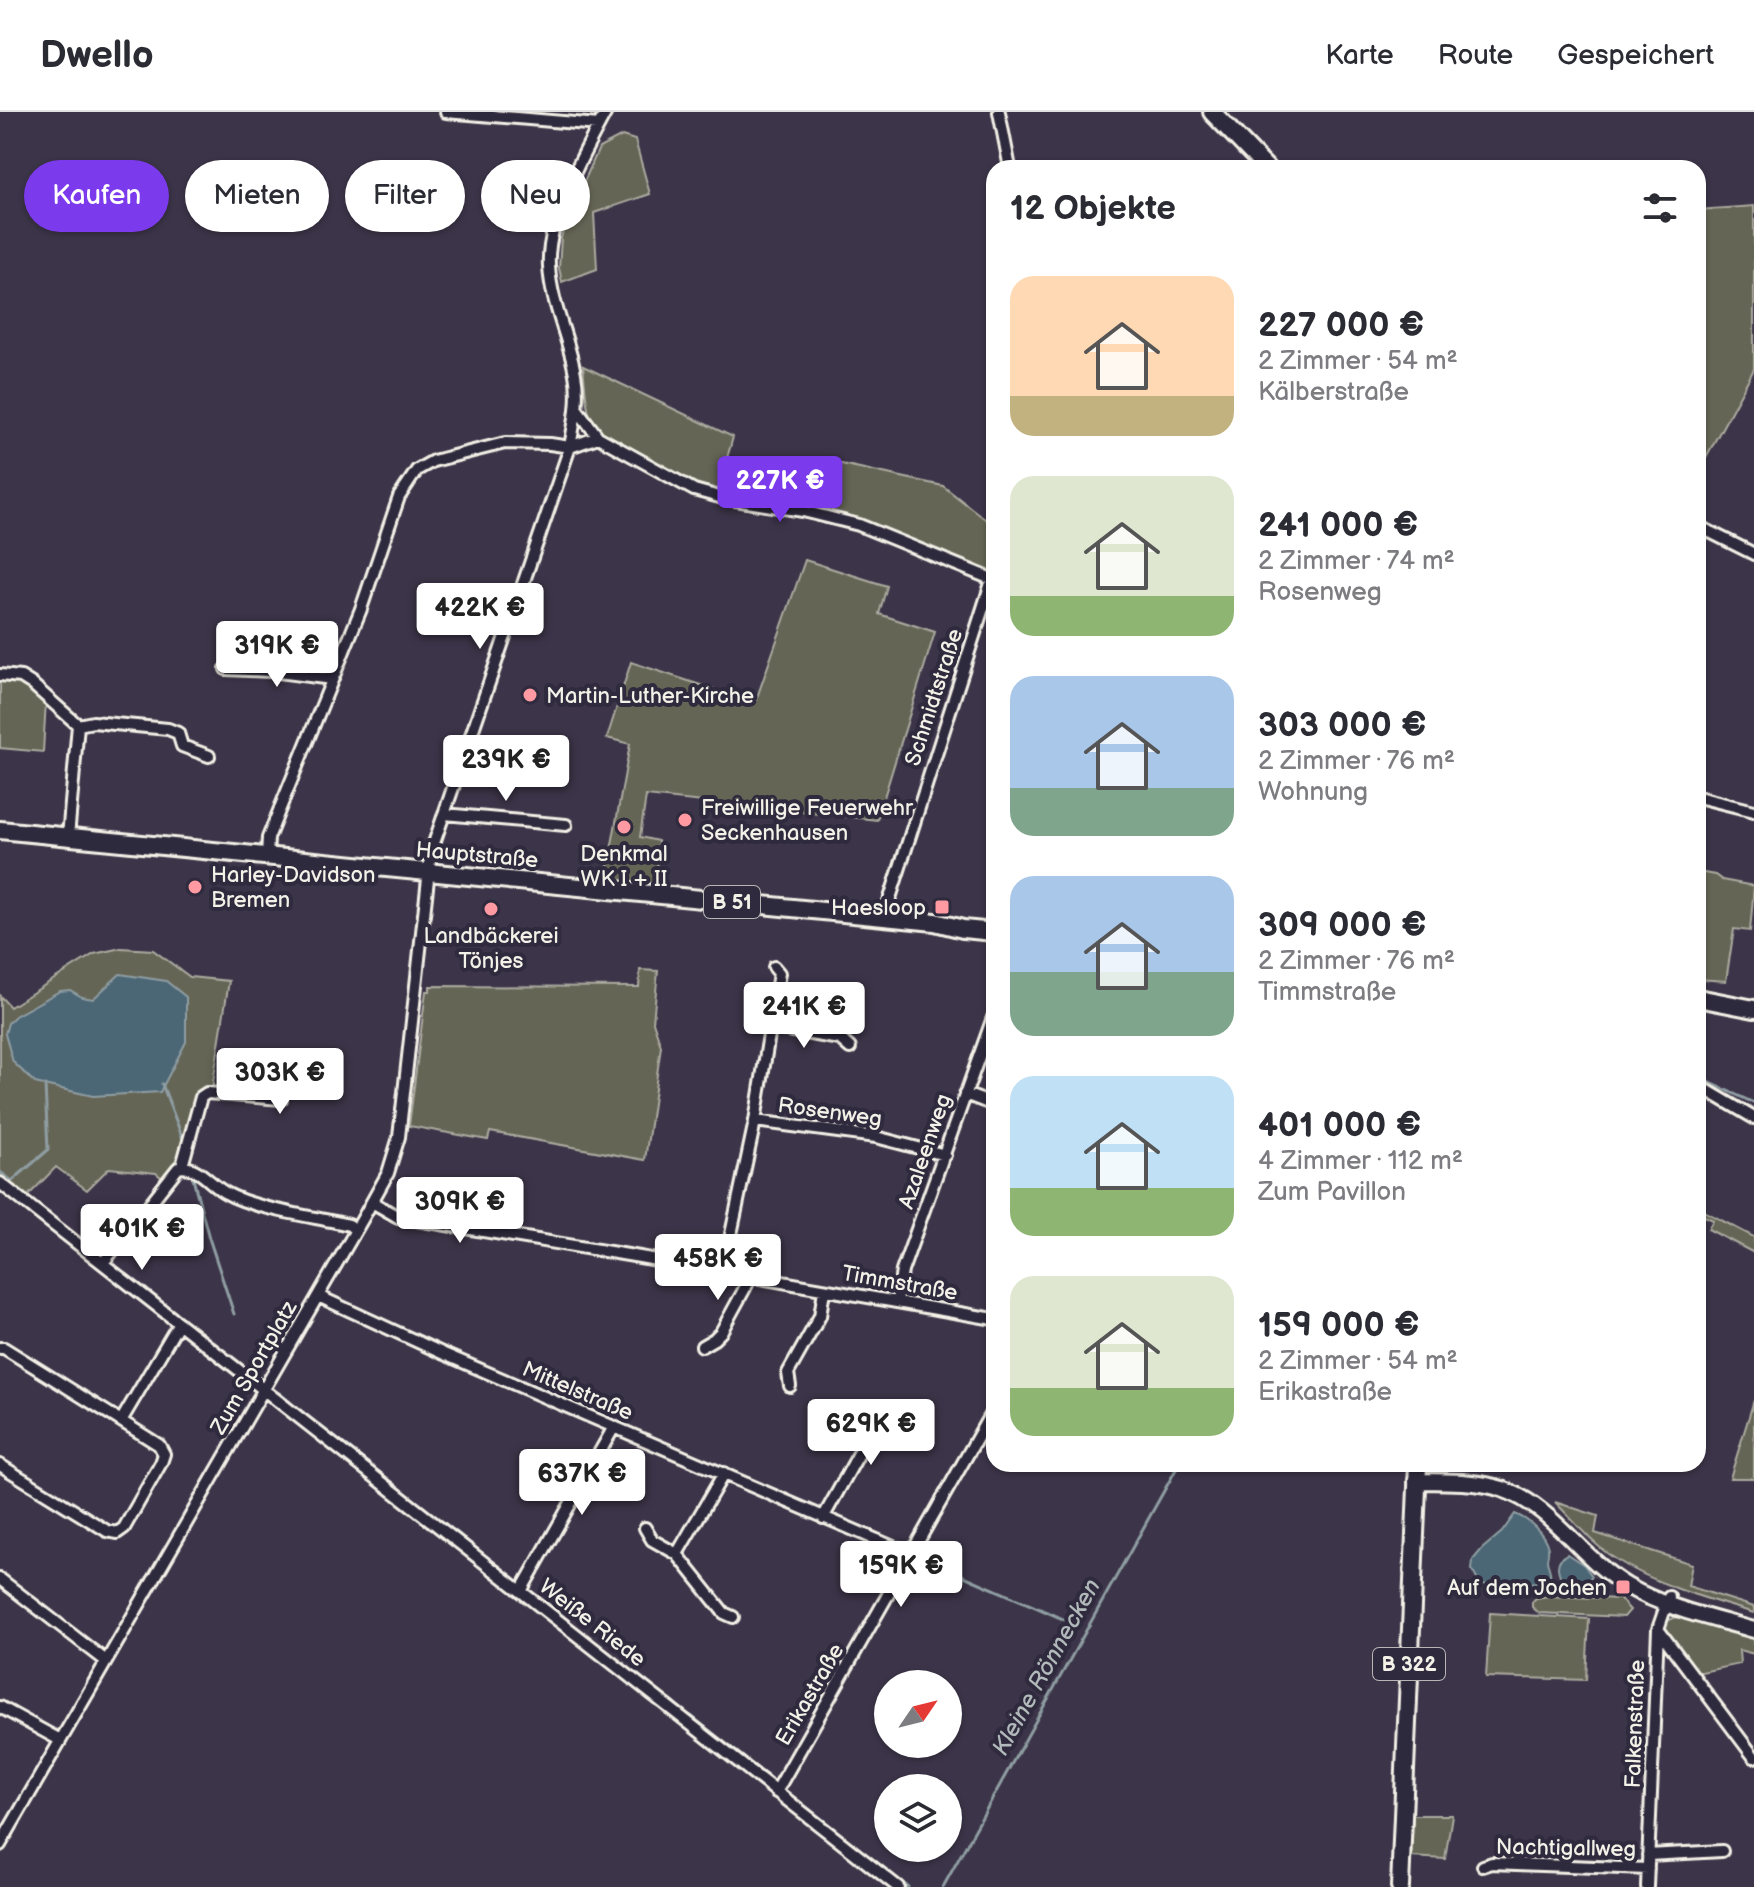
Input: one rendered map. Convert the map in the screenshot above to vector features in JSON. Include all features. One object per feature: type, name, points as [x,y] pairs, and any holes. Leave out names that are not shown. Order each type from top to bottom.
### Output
[{"type":"main road","points":[[1212,112],[1258,160]]},
{"type":"main road","name":"Hauptstraße","points":[[0,830],[884,917],[986,931]]},
{"type":"main road","name":"Hauptstraße","points":[[949,924],[964,921],[986,923]]},
{"type":"main road","points":[[1706,1000],[1754,1009]]},
{"type":"main road","name":"B 322","points":[[1400,1887],[1417,1472]]},
{"type":"street","points":[[446,112],[599,125]]},
{"type":"street","name":"Zum Sportplatz","points":[[0,1845],[388,1173],[399,1137],[431,852],[570,447],[577,409],[576,377],[551,289],[548,263],[551,233],[606,112]]},
{"type":"street","points":[[999,112],[1008,160]]},
{"type":"street","points":[[577,409],[598,437],[694,490],[859,525],[986,577]]},
{"type":"street","points":[[267,856],[268,838],[361,609],[399,497],[417,470],[433,461],[505,443],[570,447],[598,437]]},
{"type":"street","points":[[1706,530],[1754,554]]},
{"type":"street","name":"Schmidtstraße","points":[[884,917],[986,602]]},
{"type":"street","points":[[226,669],[332,679]]},
{"type":"street","points":[[0,675],[21,677],[40,689],[78,725]]},
{"type":"street","points":[[78,725],[93,722],[168,729],[178,733],[182,746],[209,756]]},
{"type":"street","points":[[68,837],[78,725]]},
{"type":"street","points":[[1706,799],[1754,811]]},
{"type":"street","points":[[444,814],[566,825]]},
{"type":"street","name":"Rosenweg","points":[[723,1272],[755,1121],[779,973],[774,967]]},
{"type":"street","points":[[769,1027],[840,1039],[850,1048]]},
{"type":"street","name":"Azaleenweg","points":[[897,1302],[902,1271],[986,1037]]},
{"type":"street","points":[[1706,1090],[1754,1118]]},
{"type":"street","points":[[103,1263],[182,1166],[201,1097],[207,1093],[259,1097]]},
{"type":"street","points":[[965,1094],[986,1102]]},
{"type":"street","name":"Rosenweg","points":[[755,1121],[876,1137],[945,1155]]},
{"type":"street","points":[[182,1166],[191,1168],[226,1193],[246,1201],[349,1225],[356,1230]]},
{"type":"street","name":"Weiße Riede","points":[[0,1183],[898,1887]]},
{"type":"street","name":"Timmstraße","points":[[372,1202],[398,1217],[986,1318]]},
{"type":"street","points":[[702,1346],[721,1332],[751,1277]]},
{"type":"street","points":[[790,1386],[788,1373],[820,1316],[824,1290]]},
{"type":"street","name":"Mittelstraße","points":[[318,1296],[444,1354],[912,1555]]},
{"type":"street","points":[[121,1421],[179,1323]]},
{"type":"street","points":[[0,1348],[159,1445],[164,1454],[124,1528],[117,1533],[107,1531],[0,1465]]},
{"type":"street","points":[[823,1518],[877,1421],[876,1407]]},
{"type":"street","name":"Erikastraße","points":[[776,1792],[986,1422]]},
{"type":"street","points":[[521,1591],[614,1427]]},
{"type":"street","points":[[1417,1472],[1443,1482],[1489,1486],[1529,1502],[1614,1578],[1754,1630]]},
{"type":"street","points":[[1417,1472],[1513,1485],[1545,1505],[1612,1568],[1633,1581],[1668,1600],[1754,1622]]},
{"type":"street","points":[[677,1554],[724,1473]]},
{"type":"street","points":[[1415,1506],[1443,1482]]},
{"type":"street","points":[[645,1528],[652,1540],[677,1554],[724,1613],[733,1617]]},
{"type":"street","points":[[0,1579],[106,1661]]},
{"type":"street","name":"Falkenstraße","points":[[1647,1887],[1658,1629],[1668,1600]]},
{"type":"street","points":[[1658,1629],[1754,1757]]},
{"type":"street","points":[[0,1707],[60,1740]]},
{"type":"street","points":[[1648,1855],[1722,1851]]},
{"type":"street","name":"Nachtigallweg","points":[[1483,1866],[1492,1863],[1648,1869]]},
{"type":"green space","points":[[622,136],[635,140],[650,194],[594,213],[597,269],[562,282],[559,268],[563,232],[590,232],[590,168],[599,148]]},
{"type":"green space","points":[[1754,206],[1754,369],[1706,457],[1706,209]]},
{"type":"green space","points":[[583,366],[733,437],[717,493],[647,461],[597,427],[588,410]]},
{"type":"green space","points":[[832,462],[943,486],[986,520],[986,573],[890,531],[823,510]]},
{"type":"green space","points":[[805,560],[887,586],[879,614],[935,632],[877,820],[646,796],[640,837],[658,841],[657,884],[606,878],[630,744],[607,738],[631,662],[755,703]]},
{"type":"green space","points":[[0,679],[22,680],[46,700],[43,752],[0,748]]},
{"type":"green space","points":[[1706,873],[1754,886],[1750,931],[1734,929],[1726,981],[1706,980]]},
{"type":"green space","points":[[121,948],[153,950],[190,977],[229,981],[212,1089],[201,1089],[182,1154],[162,1178],[156,1173],[109,1168],[87,1190],[56,1167],[27,1197],[0,1176],[0,996],[10,1007],[94,954]]},
{"type":"green space","points":[[640,970],[658,971],[653,1022],[661,1046],[645,1160],[490,1132],[488,1140],[409,1126],[426,991],[430,991],[430,986],[639,987]]},
{"type":"green space","points":[[1706,1212],[1754,1237],[1754,1253],[1708,1229],[1713,1220],[1706,1217]]},
{"type":"green space","points":[[1754,1400],[1754,1478],[1730,1478]]},
{"type":"green space","points":[[1555,1502],[1598,1516],[1595,1533],[1692,1564],[1688,1586],[1754,1607],[1754,1613],[1682,1590],[1630,1568],[1598,1546]]},
{"type":"green space","points":[[1536,1598],[1620,1599],[1630,1610],[1624,1617],[1539,1613],[1532,1607]]},
{"type":"green space","points":[[1490,1613],[1589,1619],[1586,1680],[1486,1677]]},
{"type":"green space","points":[[1678,1616],[1754,1633],[1754,1654],[1739,1650],[1740,1664],[1697,1673],[1665,1630],[1663,1623]]},
{"type":"green space","points":[[1413,1815],[1452,1815],[1445,1859],[1411,1857]]},
{"type":"water","points":[[120,974],[166,981],[186,997],[186,1042],[160,1092],[93,1096],[35,1083],[13,1062],[5,1034],[8,1023],[15,1016],[60,991],[70,990],[93,999]]},
{"type":"water","points":[[1515,1514],[1535,1527],[1546,1542],[1549,1581],[1490,1587],[1478,1581],[1472,1570],[1473,1560],[1502,1532]]},
{"type":"water","points":[[1567,1554],[1584,1565],[1592,1576],[1579,1584],[1564,1584],[1558,1564]]},
{"type":"waterway","name":"Kleine Rönnecken","points":[[1706,1081],[1754,1103]]},
{"type":"waterway","name":"Kleine Rönnecken","points":[[162,1084],[183,1139]]},
{"type":"waterway","name":"Kleine Rönnecken","points":[[0,1172],[12,1181],[48,1150],[45,1085]]},
{"type":"waterway","name":"Kleine Rönnecken","points":[[192,1175],[234,1314]]},
{"type":"waterway","name":"Kleine Rönnecken","points":[[279,1393],[290,1402]]},
{"type":"waterway","name":"Kleine Rönnecken","points":[[300,1410],[444,1523]]},
{"type":"waterway","name":"Kleine Rönnecken","points":[[943,1887],[1175,1472]]},
{"type":"waterway","points":[[456,1532],[477,1549]]},
{"type":"waterway","points":[[918,1556],[1079,1626]]},
{"type":"waterway","points":[[499,1566],[518,1581]]},
{"type":"waterway","name":"Kleine Rönnecken","points":[[529,1590],[660,1693]]},
{"type":"waterway","name":"Kleine Rönnecken","points":[[670,1700],[685,1712]]},
{"type":"waterway","name":"Kleine Rönnecken","points":[[691,1716],[776,1783]]},
{"type":"waterway","name":"Kleine Rönnecken","points":[[786,1791],[908,1887]]},
{"type":"place","name":"Martin-Luther-Kirche","points":[[530,695]]},
{"type":"place","name":"Freiwillige Feuerwehr Seckenhausen","points":[[685,820]]},
{"type":"place","name":"Denkmal WK I + II","points":[[624,827]]},
{"type":"place","name":"Harley-Davidson Bremen","points":[[195,887]]},
{"type":"place","name":"Haesloop","points":[[942,907]]},
{"type":"place","name":"Landbäckerei Tönjes","points":[[491,909]]},
{"type":"place","name":"Auf dem Jochen","points":[[1623,1587]]}]
